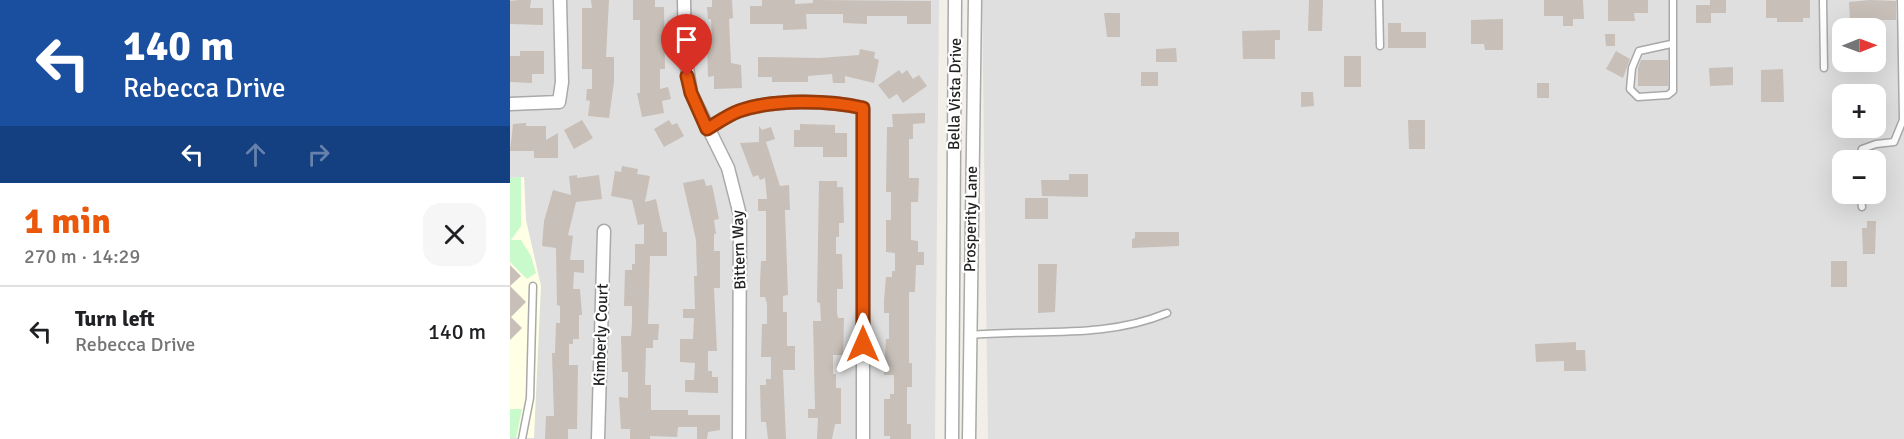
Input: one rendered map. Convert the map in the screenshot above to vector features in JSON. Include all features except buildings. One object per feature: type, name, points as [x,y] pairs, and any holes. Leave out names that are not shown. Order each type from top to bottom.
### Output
[{"type":"street","points":[[510,104],[559,102],[562,82],[560,0]]},
{"type":"street","name":"Bittern Way","points":[[684,0],[687,76],[691,93],[728,168],[740,215],[739,439]]},
{"type":"street","name":"Bella Vista Drive","points":[[952,439],[955,0]]},
{"type":"street","name":"Prosperity Lane","points":[[969,439],[975,0]]},
{"type":"street","points":[[707,129],[736,112],[769,104],[844,104],[863,108],[863,439]]},
{"type":"street","name":"Kimberly Court","points":[[598,439],[604,231]]},
{"type":"lane","points":[[1379,0],[1380,46]]},
{"type":"lane","points":[[1671,44],[1639,51],[1632,68],[1630,89],[1638,97],[1668,95],[1673,90],[1671,44],[1673,0]]},
{"type":"lane","points":[[1823,0],[1824,68]]},
{"type":"lane","points":[[1862,150],[1876,144],[1894,142],[1903,120],[1901,0]]},
{"type":"lane","points":[[522,439],[530,398],[533,286]]},
{"type":"lane","points":[[969,335],[1104,329],[1152,319],[1167,313]]},
{"type":"shaded area","points":[[510,0],[939,0],[935,439],[510,439]]},
{"type":"shaded area","points":[[982,0],[1904,0],[1904,439],[988,439]]},
{"type":"shaded area","points":[[524,177],[526,220],[541,286],[534,438],[510,438],[510,178]]},
{"type":"green space","points":[[521,177],[521,226],[511,240],[521,240],[531,256],[536,273],[527,279],[510,262],[510,178]]},
{"type":"green space","points":[[510,409],[522,409],[516,438],[510,438]]},
{"type":"route","points":[[687,76],[691,93],[707,129],[736,112],[769,104],[844,104],[863,108],[865,129],[863,344]]}]
